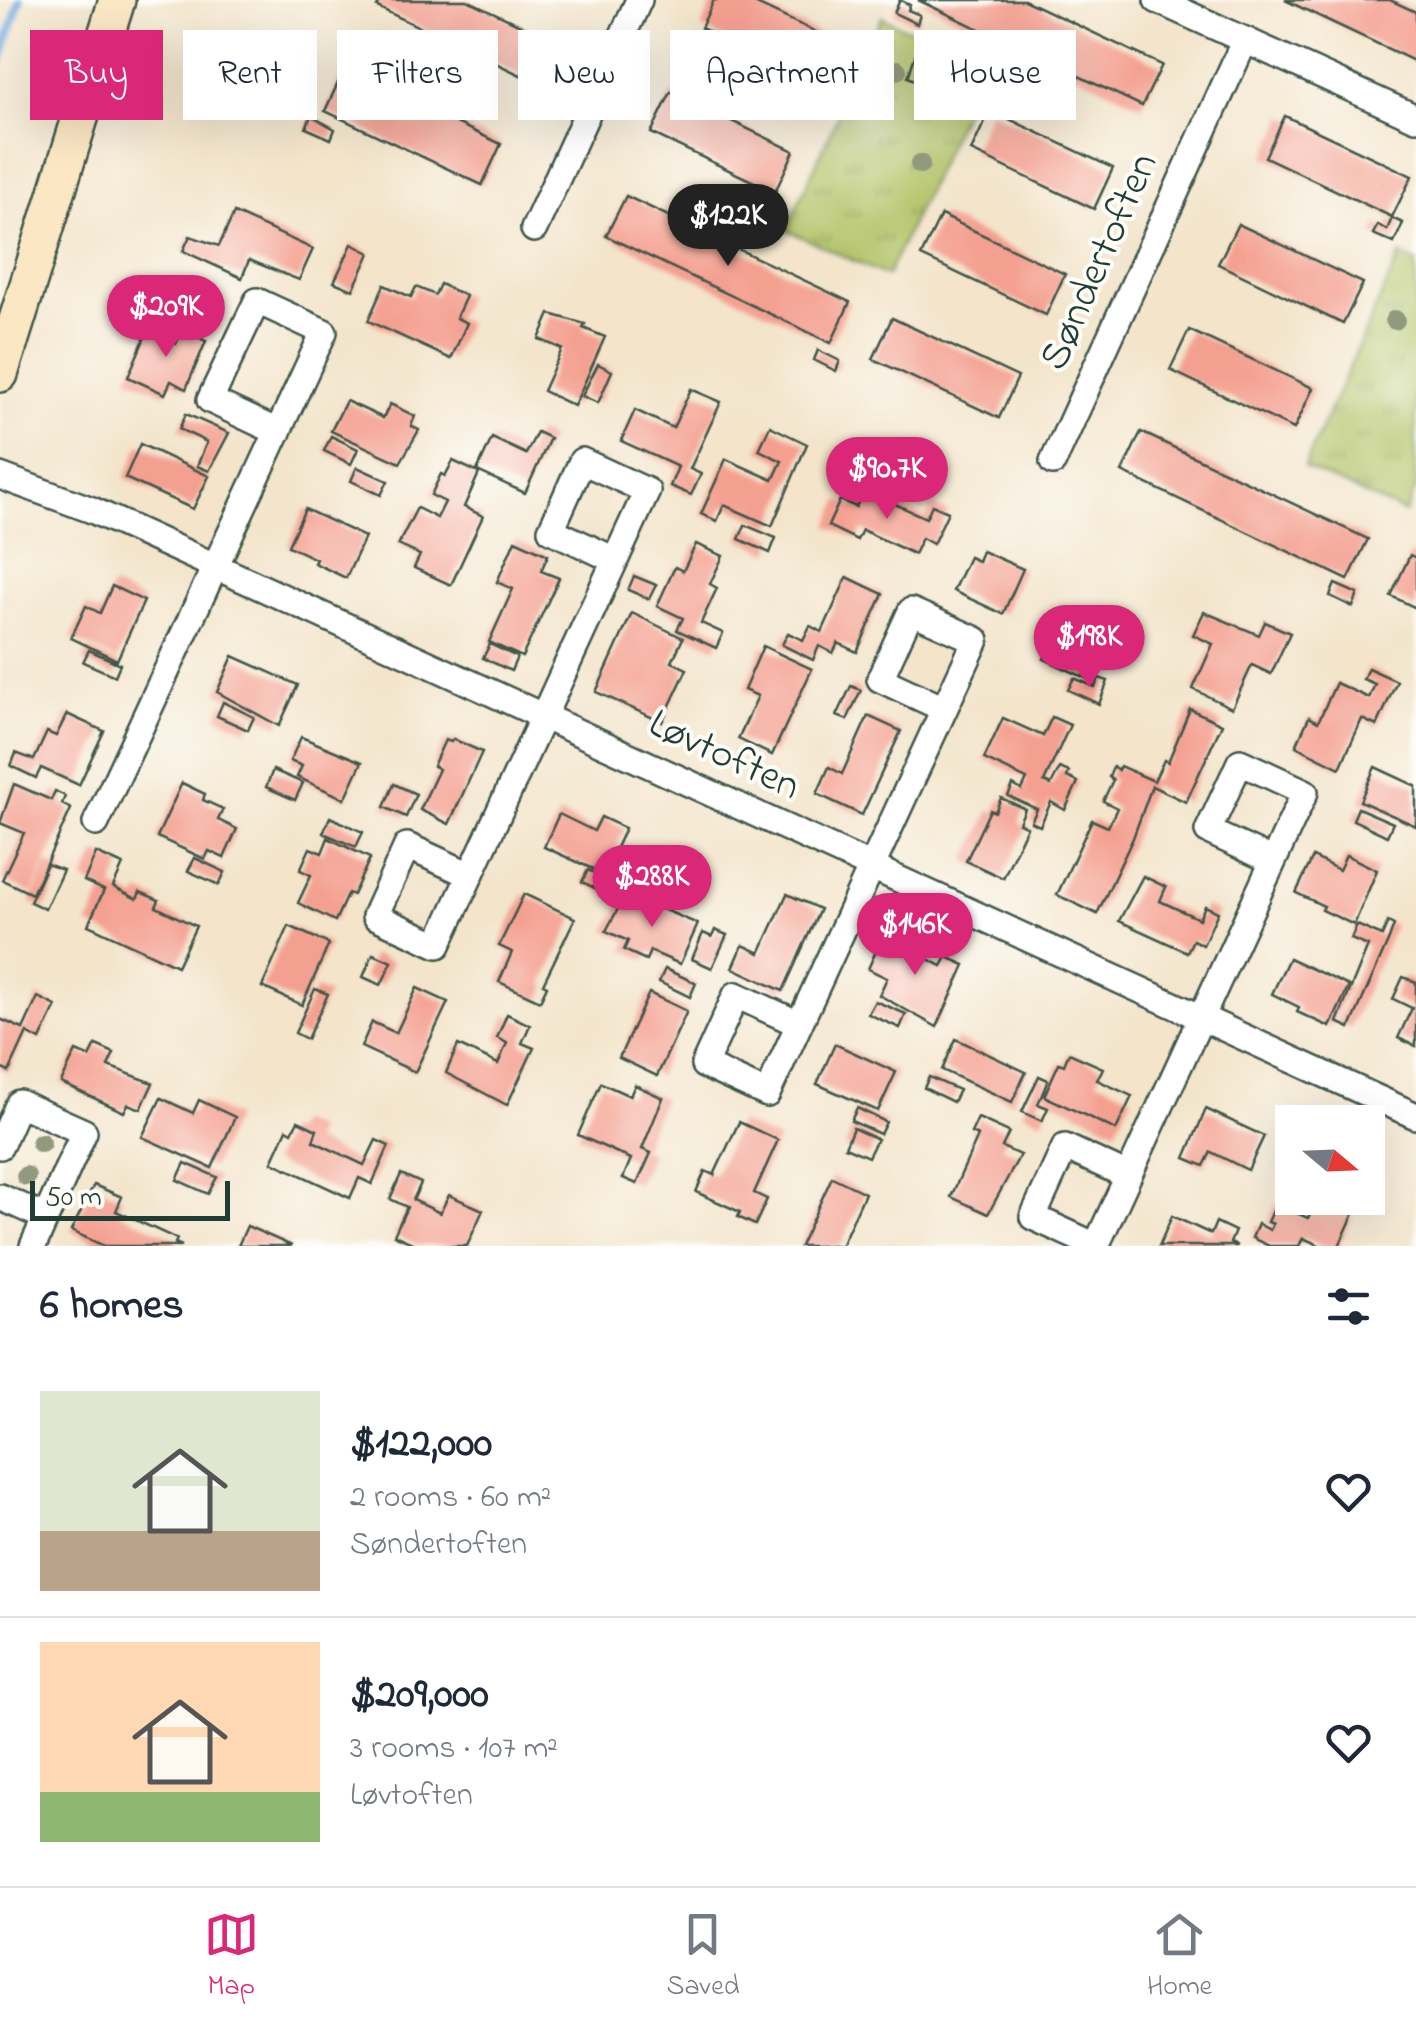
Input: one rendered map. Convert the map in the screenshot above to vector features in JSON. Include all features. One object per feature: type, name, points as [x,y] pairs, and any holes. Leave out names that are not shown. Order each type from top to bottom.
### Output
[{"type":"street","points":[[0,374],[117,0]]},
{"type":"street","points":[[534,229],[639,0]]},
{"type":"street","points":[[1157,0],[1416,118]]},
{"type":"street","name":"Søndertoften","points":[[1052,462],[1245,40]]},
{"type":"street","points":[[96,823],[215,568],[278,432],[324,332],[257,301],[210,400],[278,432]]},
{"type":"street","name":"Løvtoften","points":[[0,476],[92,510],[1416,1116]]},
{"type":"street","points":[[470,875],[615,560]]},
{"type":"street","points":[[799,1024],[944,709]]},
{"type":"street","points":[[1128,1176],[1273,861]]},
{"type":"street","points":[[0,1146],[20,1102],[84,1132],[33,1246]]},
{"type":"street","points":[[0,1197],[45,1218]]},
{"type":"green space","points":[[882,17],[914,32],[914,120],[959,120],[887,276],[786,230],[836,120],[894,120],[894,30],[876,30]]},
{"type":"green space","points":[[1400,255],[1416,263],[1416,489],[1405,513],[1304,467]]},
{"type":"building","points":[[381,0],[467,0],[531,30],[518,30],[518,74],[498,64],[498,30],[426,30],[377,7]]},
{"type":"building","points":[[714,0],[748,0],[812,30],[705,30],[701,28]]},
{"type":"building","points":[[900,0],[910,5],[908,10],[920,15],[917,24],[894,13]]},
{"type":"building","points":[[918,0],[1024,0],[1162,65],[1142,106],[1076,75],[1076,30],[981,30]]},
{"type":"building","points":[[1285,0],[1390,0],[1416,12],[1416,62]]},
{"type":"building","points":[[337,85],[337,117],[325,111]]},
{"type":"building","points":[[670,94],[670,120],[729,120],[794,151],[775,192],[651,133]]},
{"type":"building","points":[[1285,116],[1412,176],[1392,217],[1265,157]]},
{"type":"building","points":[[317,119],[335,129],[331,139],[306,128],[309,120]]},
{"type":"building","points":[[344,120],[450,120],[501,144],[482,185]]},
{"type":"building","points":[[985,120],[1011,120],[1113,168],[1094,209],[971,151]]},
{"type":"building","points":[[626,196],[850,302],[831,343],[606,236]]},
{"type":"building","points":[[234,213],[313,249],[299,280],[249,260],[242,278],[183,251],[190,236],[219,246]]},
{"type":"building","points":[[941,215],[1065,274],[1046,315],[921,256]]},
{"type":"building","points":[[1392,218],[1403,223],[1394,243],[1373,234],[1378,225],[1387,230]]},
{"type":"building","points":[[1238,224],[1363,283],[1343,324],[1218,264]]},
{"type":"building","points":[[352,244],[370,253],[353,290],[334,282]]},
{"type":"building","points":[[440,284],[466,296],[456,318],[467,323],[451,359],[368,321],[384,285],[411,297],[416,287],[435,295]]},
{"type":"building","points":[[550,314],[585,324],[583,328],[605,337],[574,406],[543,391],[562,349],[539,339]]},
{"type":"building","points":[[892,318],[1018,377],[999,418],[873,359]]},
{"type":"building","points":[[150,325],[172,335],[169,341],[176,344],[183,330],[206,341],[186,389],[171,381],[165,394],[128,377]]},
{"type":"building","points":[[1189,330],[1313,388],[1294,429],[1170,370]]},
{"type":"building","points":[[818,350],[840,361],[836,371],[814,360]]},
{"type":"building","points":[[598,364],[612,371],[598,403],[582,396]]},
{"type":"building","points":[[691,389],[721,402],[690,469],[701,474],[691,495],[670,486],[678,467],[621,441],[635,410],[673,428]]},
{"type":"building","points":[[346,401],[383,418],[390,404],[415,416],[411,426],[419,430],[400,463],[331,431]]},
{"type":"building","points":[[186,414],[229,433],[209,471],[197,466],[207,442],[179,429]]},
{"type":"building","points":[[770,426],[807,444],[772,526],[724,505],[717,521],[701,514],[726,459],[773,480],[782,461],[759,450]]},
{"type":"building","points":[[537,432],[550,438],[525,493],[477,471],[492,438],[526,454]]},
{"type":"building","points":[[1141,432],[1368,539],[1348,580],[1122,472]]},
{"type":"building","points":[[331,436],[358,449],[351,464],[324,451]]},
{"type":"building","points":[[140,444],[209,476],[193,509],[125,478]]},
{"type":"building","points":[[453,461],[479,473],[464,507],[483,516],[451,585],[414,568],[420,555],[398,545],[417,508],[437,518],[445,502],[431,495],[441,474],[445,476]]},
{"type":"building","points":[[357,467],[388,481],[381,495],[351,481]]},
{"type":"building","points":[[864,490],[926,518],[932,505],[948,512],[933,544],[922,538],[914,554],[862,530],[857,540],[828,526],[840,500],[856,507]]},
{"type":"building","points":[[305,509],[365,537],[346,578],[288,546]]},
{"type":"building","points":[[745,525],[776,538],[770,553],[739,539]]},
{"type":"building","points":[[515,540],[548,555],[541,571],[559,578],[522,657],[489,642],[513,589],[497,582]]},
{"type":"building","points":[[696,544],[723,556],[710,584],[717,588],[701,623],[723,633],[716,648],[677,630],[683,618],[657,606],[675,567],[683,571]]},
{"type":"building","points":[[982,551],[1023,569],[1003,614],[953,591],[969,557],[978,561]]},
{"type":"building","points":[[1410,555],[1416,558],[1416,608],[1391,596]]},
{"type":"building","points":[[634,576],[656,585],[649,599],[628,590]]},
{"type":"building","points":[[847,577],[883,594],[857,652],[838,643],[833,653],[819,646],[813,660],[782,645],[788,633],[803,640],[810,626],[822,632]]},
{"type":"building","points":[[1335,584],[1358,594],[1353,607],[1330,596]]},
{"type":"building","points":[[112,586],[144,601],[117,660],[71,638],[86,606],[100,613]]},
{"type":"building","points":[[1204,612],[1259,635],[1265,622],[1290,633],[1271,674],[1252,665],[1232,708],[1193,689],[1213,644],[1193,635]]},
{"type":"building","points":[[632,613],[683,638],[672,662],[687,669],[662,722],[596,692]]},
{"type":"building","points":[[1061,621],[1089,633],[1093,624],[1101,628],[1097,637],[1108,642],[1090,680],[1044,659]]},
{"type":"building","points":[[490,644],[517,657],[511,671],[483,658]]},
{"type":"building","points":[[763,646],[812,669],[772,755],[738,739],[758,696],[744,690]]},
{"type":"building","points":[[89,650],[120,664],[115,676],[83,662]]},
{"type":"building","points":[[233,656],[298,685],[279,726],[217,692]]},
{"type":"building","points":[[1368,668],[1397,681],[1377,726],[1362,719],[1340,768],[1296,746],[1309,717],[1318,722],[1336,683],[1369,698],[1375,684],[1363,679]]},
{"type":"building","points":[[1074,678],[1095,687],[1099,678],[1108,681],[1099,704],[1068,690]]},
{"type":"building","points":[[851,686],[861,690],[847,720],[837,716]]},
{"type":"building","points":[[223,702],[254,717],[248,730],[217,716]]},
{"type":"building","points":[[1190,709],[1222,724],[1186,802],[1152,786],[1133,838],[1097,914],[1057,895],[1092,820],[1108,827],[1117,808],[1103,801],[1113,780],[1109,777],[1113,767],[1118,770],[1120,766],[1154,781],[1164,760],[1168,762]]},
{"type":"building","points":[[67,714],[104,731],[79,785],[41,768],[36,778],[11,766],[16,753],[34,760],[47,732],[56,736]]},
{"type":"building","points":[[868,716],[901,731],[862,815],[817,794],[829,767],[842,774]]},
{"type":"building","points":[[1052,717],[1070,725],[1044,782],[1051,785],[1060,768],[1078,782],[1065,810],[1051,802],[1040,826],[1031,822],[1037,809],[1008,796],[1013,785],[1022,790],[1027,779],[984,759],[1003,718],[1043,736]]},
{"type":"building","points":[[301,737],[362,762],[345,799],[297,777],[302,766],[290,761]]},
{"type":"building","points":[[453,739],[482,752],[449,824],[420,810],[439,769],[433,766],[445,740]]},
{"type":"building","points":[[1375,767],[1416,786],[1416,826],[1360,801]]},
{"type":"building","points":[[273,770],[303,783],[295,800],[266,787]]},
{"type":"building","points":[[182,783],[205,794],[203,800],[223,809],[218,820],[237,829],[224,858],[209,851],[205,859],[157,837]]},
{"type":"building","points":[[14,784],[51,800],[55,791],[65,796],[62,804],[71,809],[32,894],[2,880],[24,833],[0,823]]},
{"type":"building","points":[[394,784],[416,794],[406,817],[384,807]]},
{"type":"building","points":[[1001,798],[1025,809],[1019,823],[1027,827],[1003,878],[966,861],[990,810],[995,812]]},
{"type":"building","points":[[1358,808],[1393,823],[1387,836],[1353,820]]},
{"type":"building","points":[[559,814],[594,831],[601,817],[625,828],[604,874],[544,847]]},
{"type":"building","points":[[330,817],[363,832],[356,847],[323,833]]},
{"type":"building","points":[[328,838],[370,858],[353,895],[348,893],[335,921],[298,903],[311,875],[300,870],[310,848],[322,853]]},
{"type":"building","points":[[96,853],[123,865],[113,887],[137,899],[140,892],[159,900],[156,907],[196,926],[177,966],[88,925],[104,890],[84,881]]},
{"type":"building","points":[[1346,855],[1377,870],[1354,925],[1296,893],[1313,857],[1339,870]]},
{"type":"building","points":[[195,858],[225,872],[219,885],[188,871]]},
{"type":"building","points":[[47,864],[63,870],[45,909],[30,902]]},
{"type":"building","points":[[588,870],[619,885],[613,897],[582,882]]},
{"type":"building","points":[[1143,876],[1166,887],[1160,901],[1199,919],[1205,906],[1218,912],[1203,945],[1193,940],[1187,952],[1119,921]]},
{"type":"building","points":[[524,894],[575,918],[543,984],[547,986],[540,1001],[499,982],[512,952],[499,946]]},
{"type":"building","points":[[626,894],[698,924],[680,964],[650,951],[646,960],[624,950],[628,941],[606,931]]},
{"type":"building","points":[[787,894],[820,909],[783,991],[733,968],[743,945],[760,953]]},
{"type":"building","points":[[1388,922],[1394,925],[1389,939],[1350,1028],[1337,1022],[1368,946],[1351,939],[1357,925],[1382,936]]},
{"type":"building","points":[[289,926],[329,944],[302,1005],[262,987]]},
{"type":"building","points":[[715,930],[727,935],[712,968],[692,959],[703,933],[712,937]]},
{"type":"building","points":[[885,931],[921,948],[918,954],[942,966],[947,957],[965,965],[937,1027],[879,995],[887,978],[868,969]]},
{"type":"building","points":[[373,954],[392,962],[381,985],[363,977]]},
{"type":"building","points":[[1289,958],[1349,986],[1330,1027],[1297,1012],[1299,1007],[1272,994]]},
{"type":"building","points":[[665,969],[696,983],[690,997],[659,982]]},
{"type":"building","points":[[1403,977],[1416,982],[1416,1046],[1398,1038],[1412,1008],[1393,999]]},
{"type":"building","points":[[417,988],[448,1002],[415,1072],[361,1047],[372,1022],[396,1033]]},
{"type":"building","points":[[315,989],[328,994],[307,1039],[295,1033]]},
{"type":"building","points":[[649,993],[687,1011],[657,1076],[619,1058]]},
{"type":"building","points":[[38,997],[56,1006],[40,1040],[27,1033],[9,1072],[0,1068],[0,1019],[23,1029]]},
{"type":"building","points":[[875,1001],[906,1014],[900,1028],[868,1014]]},
{"type":"building","points":[[507,1014],[530,1025],[522,1043],[534,1048],[507,1105],[446,1073],[458,1045],[498,1064],[507,1043],[497,1038]]},
{"type":"building","points":[[956,1039],[1026,1072],[1012,1102],[942,1070]]},
{"type":"building","points":[[835,1044],[896,1072],[878,1111],[817,1084]]},
{"type":"building","points":[[96,1045],[114,1053],[108,1066],[153,1083],[141,1109],[128,1104],[124,1112],[61,1083],[76,1051],[90,1057]]},
{"type":"building","points":[[1069,1053],[1103,1068],[1097,1080],[1132,1096],[1116,1130],[1044,1096],[1059,1063],[1064,1065]]},
{"type":"building","points":[[1039,1076],[1048,1080],[1038,1104],[1048,1108],[1042,1121],[1022,1112]]},
{"type":"building","points":[[929,1077],[959,1090],[953,1102],[924,1088]]},
{"type":"building","points":[[601,1083],[630,1096],[635,1085],[663,1098],[642,1149],[651,1153],[637,1184],[623,1178],[631,1159],[578,1135]]},
{"type":"building","points":[[161,1098],[193,1113],[199,1100],[235,1117],[212,1168],[142,1137]]},
{"type":"building","points":[[857,1108],[886,1122],[880,1134],[851,1121]]},
{"type":"building","points":[[1206,1109],[1264,1136],[1248,1170],[1211,1152],[1204,1166],[1185,1158]]},
{"type":"building","points":[[978,1118],[1009,1132],[1002,1147],[1020,1155],[988,1214],[951,1197],[978,1136],[971,1133]]},
{"type":"building","points":[[298,1121],[317,1130],[313,1141],[364,1165],[376,1140],[389,1146],[372,1184],[359,1178],[350,1198],[272,1162],[287,1129],[292,1132]]},
{"type":"building","points":[[739,1122],[778,1140],[754,1193],[767,1199],[755,1225],[738,1217],[740,1212],[696,1192],[705,1171],[714,1175]]},
{"type":"building","points":[[853,1128],[877,1139],[868,1157],[845,1147]]},
{"type":"building","points":[[185,1163],[217,1177],[208,1194],[177,1180]]},
{"type":"building","points":[[401,1174],[421,1183],[413,1200],[440,1213],[449,1195],[483,1210],[467,1246],[419,1246],[394,1235],[407,1207],[390,1199]]},
{"type":"building","points":[[832,1177],[865,1193],[841,1246],[800,1246]]},
{"type":"building","points":[[94,1185],[122,1197],[116,1211],[177,1239],[175,1243],[182,1246],[104,1246],[71,1231]]},
{"type":"building","points":[[1275,1206],[1275,1215],[1308,1218],[1353,1215],[1339,1246],[1321,1246],[1303,1238],[1299,1246],[1269,1246],[1252,1238],[1258,1224],[1270,1230],[1273,1224],[1268,1222]]},
{"type":"building","points":[[1172,1216],[1211,1234],[1216,1222],[1235,1231],[1230,1243],[1237,1246],[1159,1246]]},
{"type":"building","points":[[247,1226],[292,1246],[238,1246]]},
{"type":"waterway","points":[[0,63],[20,0]]}]
